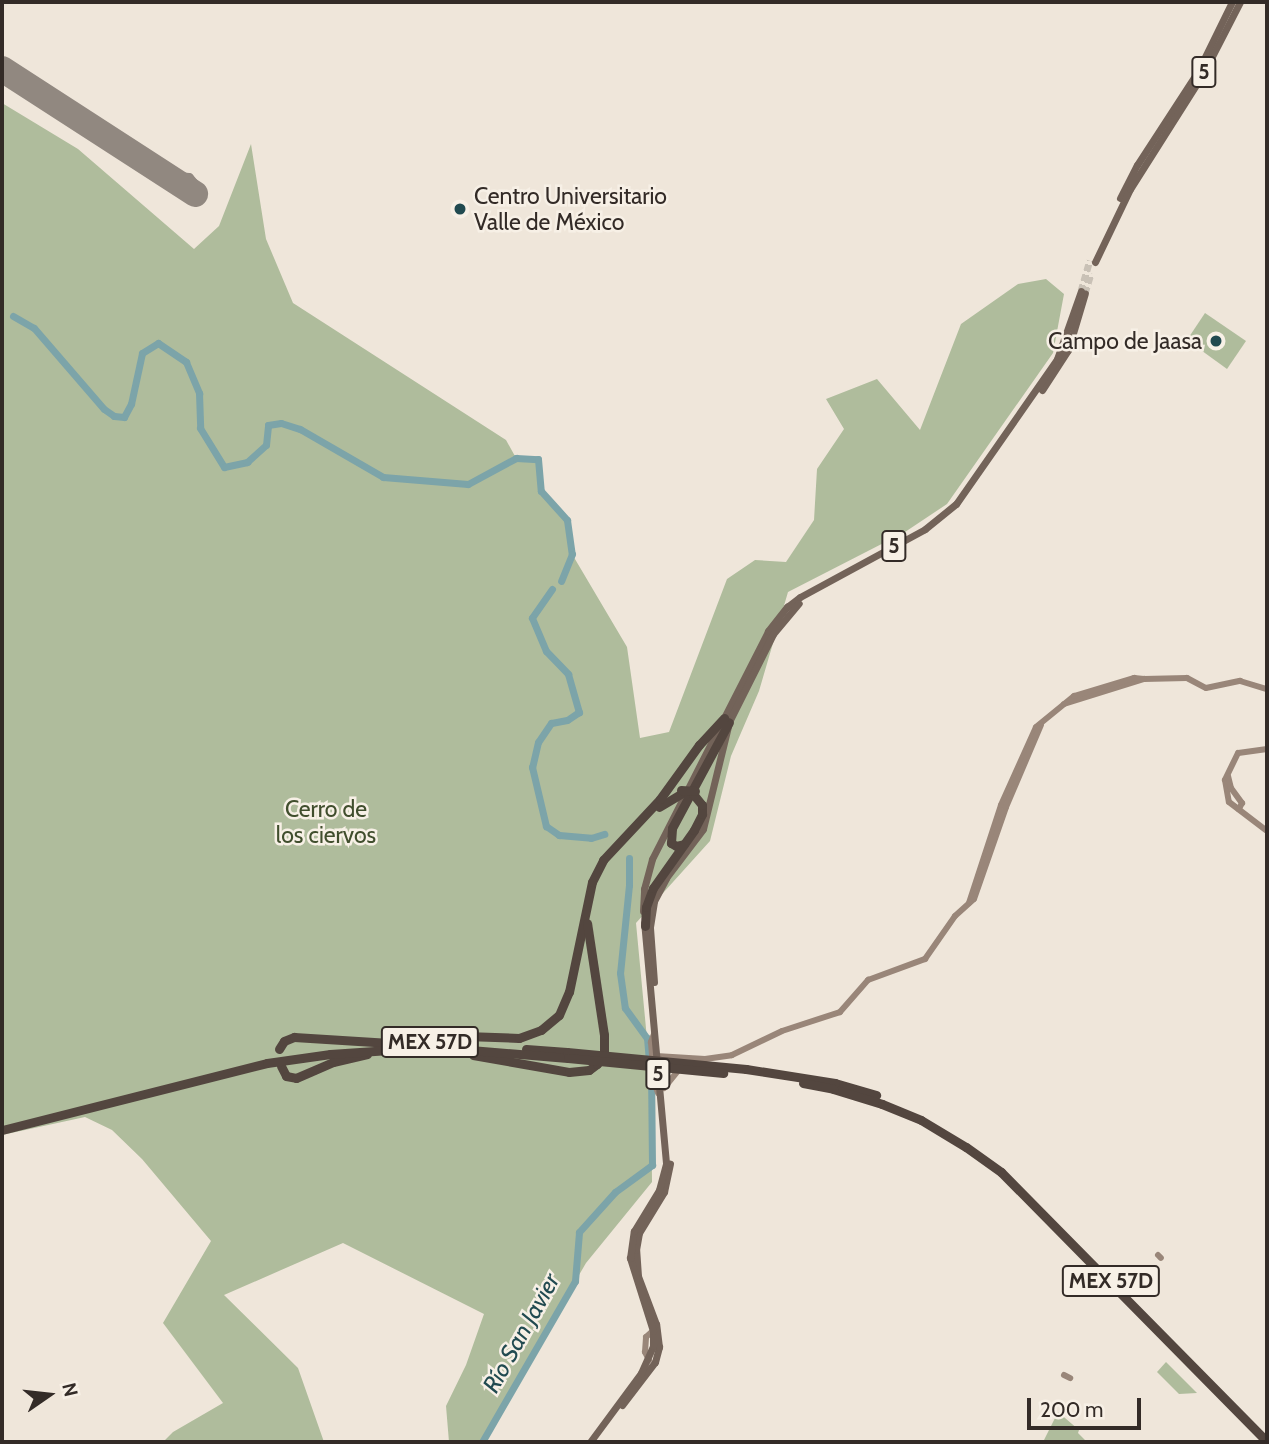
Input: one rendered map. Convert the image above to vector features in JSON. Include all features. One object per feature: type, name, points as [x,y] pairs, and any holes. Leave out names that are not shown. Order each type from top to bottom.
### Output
[{"type":"highway","points":[[404,1042],[421,1037],[455,1035],[519,1038],[551,1023],[566,1003],[586,907],[603,860],[660,799],[699,745],[726,720]]},
{"type":"highway","points":[[684,844],[676,846],[671,843],[672,828],[726,720]]},
{"type":"highway","points":[[660,799],[681,792],[694,792],[703,799],[708,814]]},
{"type":"highway","points":[[433,1047],[569,1072],[589,1070],[597,1064],[604,1054],[604,1035],[587,931],[598,885],[607,862],[622,843],[664,802],[681,792]]},
{"type":"highway","points":[[645,926],[648,898],[662,872],[684,844],[702,814],[702,805],[694,792]]},
{"type":"highway","points":[[279,1049],[284,1041],[293,1037],[391,1046]]},
{"type":"highway","name":"MEX 57D","points":[[2,1130],[267,1063],[404,1042],[450,1042],[834,1086],[922,1114],[970,1143],[1004,1169],[1267,1435]]},
{"type":"highway","points":[[281,1066],[286,1076],[296,1078],[333,1062],[391,1046]]},
{"type":"highway","name":"MEX 57D","points":[[2,1124],[267,1058],[328,1048],[433,1047],[567,1055]]},
{"type":"highway","name":"MEX 57D","points":[[834,1086],[920,1120],[967,1147],[1000,1172],[1266,1442]]},
{"type":"main road","name":"5","points":[[1093,261],[1139,167],[1198,71],[1232,2]]},
{"type":"main road","name":"5","points":[[1139,167],[1163,139],[1203,74],[1240,2]]},
{"type":"main road","name":"5","points":[[658,1056],[645,926],[644,889],[652,859],[773,634],[796,605],[926,533],[959,508],[1061,363],[1073,337],[1083,292]]},
{"type":"main road","points":[[658,1056],[698,1059],[732,1055],[782,1031],[840,1012],[868,980],[925,959],[948,925],[974,899],[1006,807],[1041,725],[1064,704],[1144,679],[1190,679],[1203,687],[1240,681],[1267,689]]},
{"type":"main road","name":"5","points":[[593,1442],[650,1370],[659,1347],[656,1324],[638,1276],[636,1250],[639,1233],[664,1192],[670,1172],[658,1056],[651,909],[666,878],[703,829],[726,720]]},
{"type":"main road","points":[[1267,749],[1241,751],[1235,755],[1224,780],[1229,802],[1267,831]]},
{"type":"main road","points":[[1227,770],[1231,788],[1242,803],[1240,809]]},
{"type":"main road","points":[[654,1034],[651,1042],[654,1082],[662,1091],[677,1070],[698,1059]]},
{"type":"main road","name":"5","points":[[593,1442],[649,1360],[653,1346],[653,1331],[630,1258],[635,1231],[659,1190],[664,1172],[662,1091]]},
{"type":"green space","name":"Cerro de los ciervos","points":[[2,103],[78,149],[194,249],[219,226],[251,144],[266,239],[293,303],[506,440],[516,458],[538,459],[541,491],[567,520],[572,554],[627,647],[640,738],[669,732],[727,579],[755,560],[786,562],[814,520],[817,469],[844,429],[826,399],[877,379],[920,430],[961,324],[1018,284],[1046,279],[1064,294],[1053,353],[947,504],[905,532],[788,592],[759,691],[731,756],[710,841],[636,923],[651,1081],[652,1182],[586,1263],[482,1442],[449,1442],[446,1406],[466,1365],[484,1314],[343,1243],[224,1295],[298,1368],[324,1442],[163,1442],[173,1432],[223,1403],[163,1323],[211,1241],[142,1159],[112,1130],[85,1117],[2,1135]]},
{"type":"green space","name":"Campo de Jaasa","points":[[1205,313],[1246,341],[1227,369],[1187,340]]},
{"type":"green space","points":[[1166,1362],[1197,1393],[1179,1394],[1157,1372]]},
{"type":"green space","points":[[1058,1412],[1079,1430],[1078,1433],[1087,1442],[1043,1442]]},
{"type":"waterway","name":"Río San Javier","points":[[13,316],[34,328],[104,409],[114,416],[124,417],[131,404],[142,353],[158,343],[186,362],[199,393],[200,428],[224,467],[247,462],[266,445],[268,425],[281,423],[300,429],[383,477],[468,484],[516,458],[538,459],[541,491],[567,520],[572,554],[561,581]]},
{"type":"waterway","name":"Río San Javier","points":[[552,589],[532,618],[546,651],[568,674],[579,712],[567,720],[551,723],[538,742],[532,767],[546,826],[559,835],[591,838],[604,834]]},
{"type":"waterway","name":"Río San Javier","points":[[629,858],[629,885],[620,973],[625,1008],[647,1038],[649,1063]]},
{"type":"waterway","name":"Río San Javier","points":[[482,1442],[575,1281],[579,1232],[615,1192],[652,1165],[651,1074]]},
{"type":"taxiway","points":[[166,176],[189,178],[194,184],[189,193],[181,185]]},
{"type":"runway","points":[[2,69],[195,194]]},
{"type":"tunnel","points":[[1081,291],[1090,260]]},
{"type":"tunnel","points":[[1085,293],[1091,273]]},
{"type":"place","name":"Centro Universitario Valle de México","points":[[460,209]]},
{"type":"place","name":"Campo de Jaasa","points":[[1216,341]]}]
